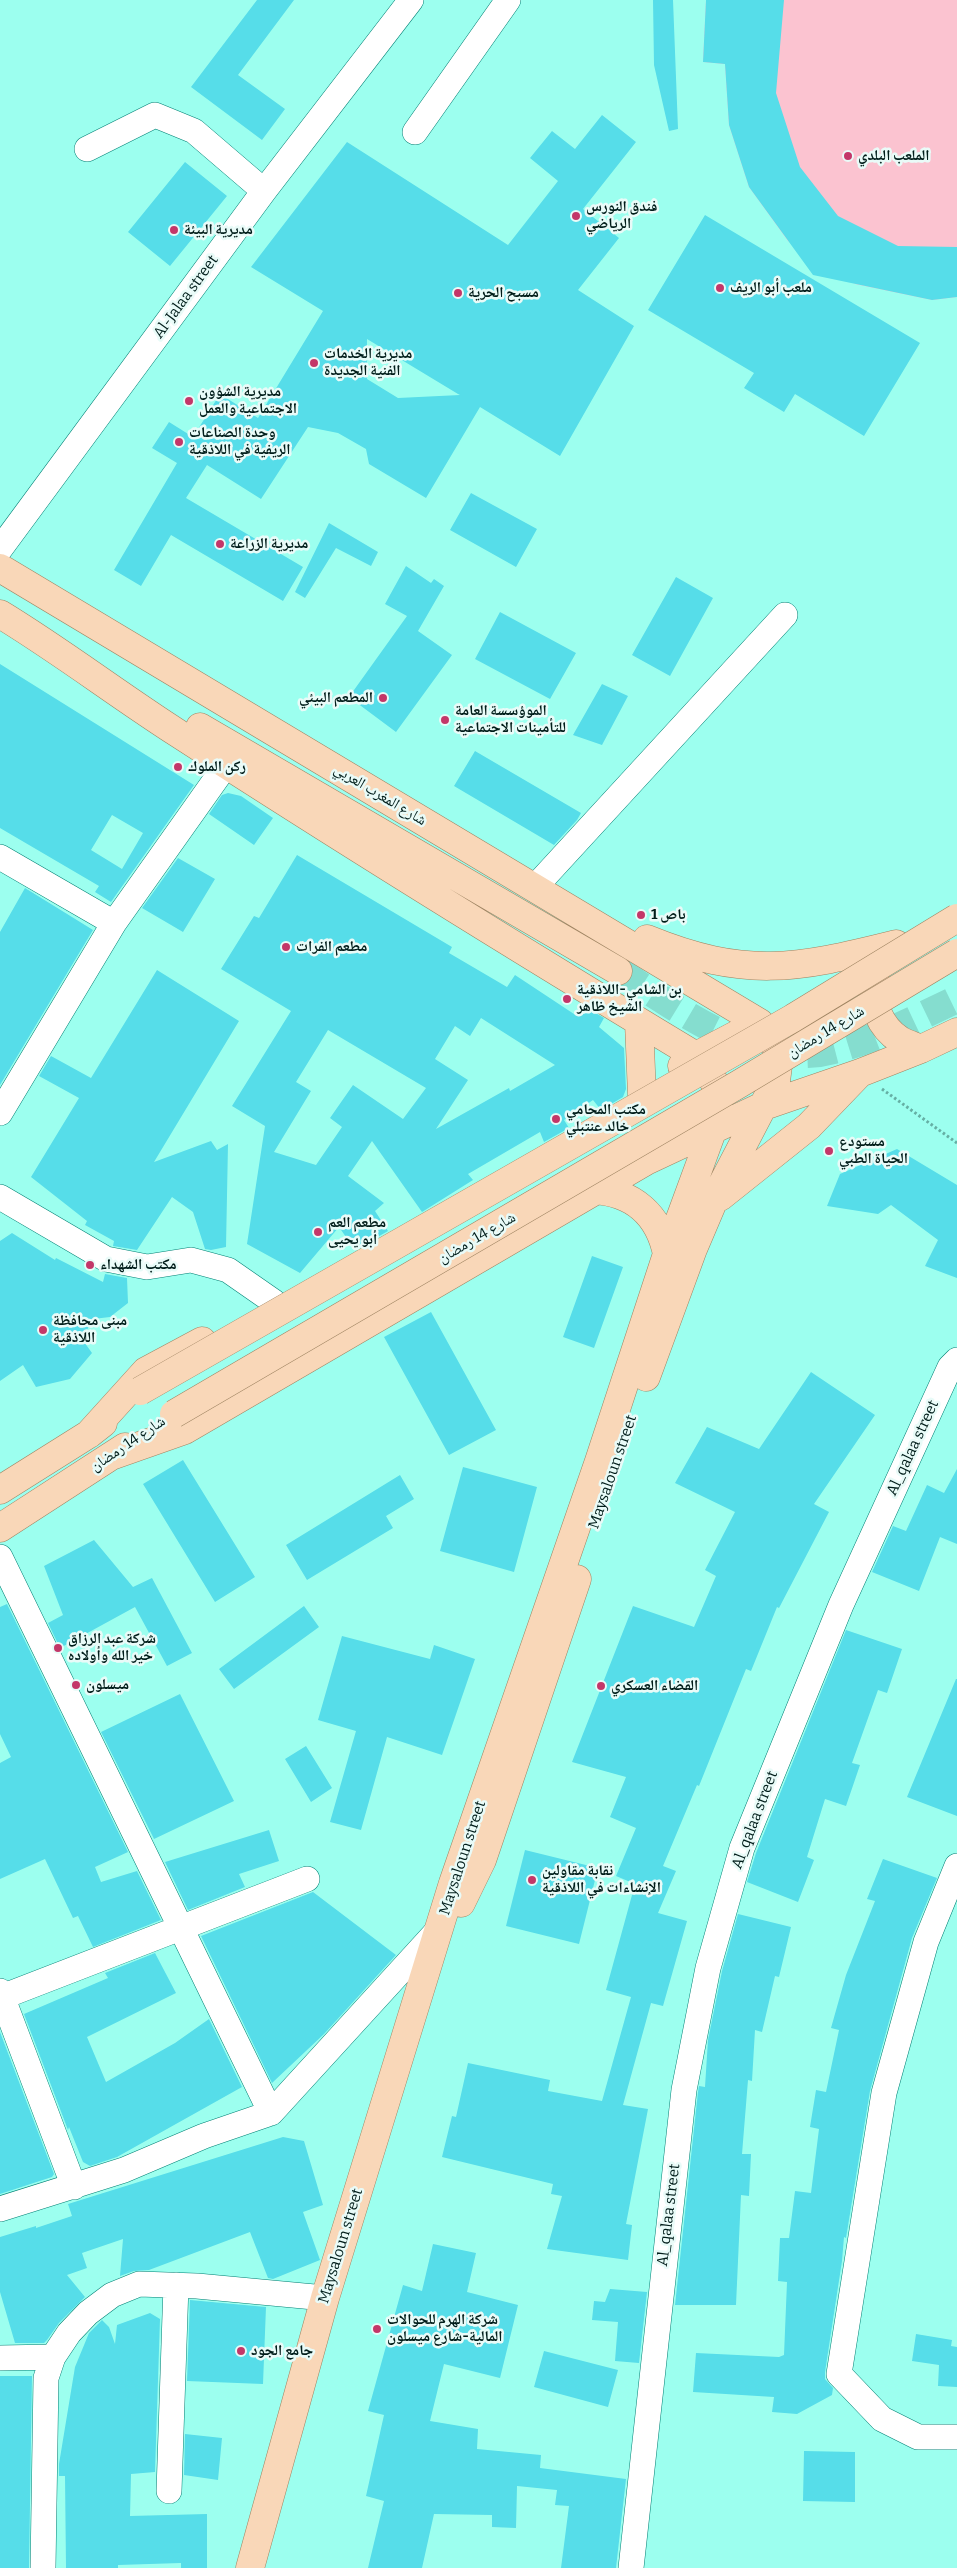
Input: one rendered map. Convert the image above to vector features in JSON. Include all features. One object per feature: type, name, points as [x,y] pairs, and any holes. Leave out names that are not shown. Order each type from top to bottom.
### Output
[{"type":"main road","name":"شارع المغرب العربي","points":[[0,568],[760,1023]]},
{"type":"main road","points":[[0,614],[64,654],[131,704],[226,765],[696,1056]]},
{"type":"main road","points":[[64,654],[136,689],[618,971]]},
{"type":"main road","points":[[90,1434],[146,1371],[274,1302],[642,1095],[696,1056],[760,1023],[896,944],[957,906]]},
{"type":"main road","points":[[568,907],[679,952],[710,961],[742,966],[774,967],[823,962],[896,944]]},
{"type":"main road","name":"شارع 14 رمضان","points":[[0,1490],[90,1434],[140,1391],[793,1018],[957,918]]},
{"type":"main road","points":[[896,944],[881,961],[873,982],[874,1005],[884,1025],[900,1041],[922,1049]]},
{"type":"main road","name":"شارع 14 رمضان","points":[[0,1528],[174,1414],[731,1089],[957,953]]},
{"type":"main road","points":[[639,1022],[642,1095]]},
{"type":"main road","name":"Maysaloun street","points":[[441,1926],[458,1908],[482,1860],[613,1470],[674,1299],[713,1202],[776,1081],[779,1058],[774,1040],[760,1023]]},
{"type":"main road","points":[[110,1456],[185,1430],[593,1190],[648,1160],[762,1107],[860,1073],[922,1049],[957,1032]]},
{"type":"main road","name":"Maysaloun street","points":[[250,2568],[325,2298],[453,1883],[599,1461],[667,1254],[720,1104],[718,1090],[710,1072],[696,1056]]},
{"type":"main road","points":[[713,1202],[809,1126],[860,1073]]},
{"type":"main road","points":[[593,1190],[620,1194],[643,1207],[660,1228],[667,1254]]},
{"type":"street","name":"Al-Jalaa street","points":[[0,549],[264,191],[411,0]]},
{"type":"street","points":[[415,132],[508,0]]},
{"type":"street","points":[[87,150],[155,115],[194,131],[264,191]]},
{"type":"street","points":[[535,887],[786,616]]},
{"type":"street","points":[[0,1114],[114,923],[226,765]]},
{"type":"street","points":[[0,857],[114,923]]},
{"type":"street","points":[[0,1197],[106,1259],[147,1267],[190,1260],[228,1270],[274,1302]]},
{"type":"street","name":"Al_qalaa street","points":[[631,2568],[684,2090],[708,1968],[742,1848],[841,1604],[950,1367],[957,1360]]},
{"type":"street","points":[[0,1556],[272,2113]]},
{"type":"street","points":[[957,1866],[926,1942],[884,2093],[839,2374],[882,2419],[918,2437],[957,2437]]},
{"type":"street","points":[[74,2187],[1,1994],[307,1879]]},
{"type":"street","points":[[0,2209],[124,2170],[204,2136],[272,2113],[441,1926]]},
{"type":"street","points":[[43,2568],[46,2378],[52,2357],[69,2333],[88,2313],[112,2295],[139,2284],[176,2285],[325,2298]]},
{"type":"street","points":[[169,2491],[176,2285]]},
{"type":"street","points":[[0,2358],[52,2357]]},
{"type":"path","points":[[860,1073],[957,1143]]},
{"type":"shaded area","name":"الملعب البلدي","points":[[706,0],[957,0],[957,297],[932,300],[855,284],[788,241],[749,187],[729,125],[725,64],[703,62]]},
{"type":"building","points":[[257,0],[294,0],[238,75],[285,109],[262,140],[191,87]]},
{"type":"building","points":[[653,0],[673,0],[678,129],[669,131],[654,65]]},
{"type":"building","points":[[706,0],[784,0],[776,93],[800,167],[838,216],[898,246],[957,247],[957,297],[932,300],[813,275],[749,187],[729,125],[725,64],[703,62]]},
{"type":"building","points":[[602,115],[636,142],[583,209],[619,238],[578,290],[634,326],[560,456],[480,407],[426,498],[369,464],[366,449],[338,433],[308,427],[261,499],[207,465],[186,498],[303,567],[283,601],[171,535],[141,586],[114,570],[177,463],[152,448],[169,422],[193,437],[220,394],[258,418],[323,311],[251,267],[347,142],[508,245],[558,181],[530,158],[552,131],[575,149]],"holes":[[[367,339],[460,395],[398,398],[367,379]]]},
{"type":"building","points":[[185,162],[227,196],[170,266],[128,232]]},
{"type":"building","points":[[705,215],[920,343],[864,436],[795,394],[784,412],[744,388],[754,373],[648,310]]},
{"type":"building","points":[[471,493],[537,529],[516,567],[450,530]]},
{"type":"building","points":[[329,523],[378,552],[371,566],[336,548],[305,598],[295,592]]},
{"type":"building","points":[[406,566],[431,583],[434,579],[444,586],[418,631],[452,655],[396,732],[349,697],[407,616],[385,604]]},
{"type":"building","points":[[676,577],[713,598],[670,676],[632,655]]},
{"type":"building","points":[[500,612],[576,653],[550,699],[475,659]]},
{"type":"building","points":[[0,664],[194,785],[111,902],[95,892],[99,886],[0,828]],"holes":[[[112,815],[143,833],[122,869],[91,850]]]},
{"type":"building","points":[[602,684],[628,696],[602,745],[573,735]]},
{"type":"building","points":[[475,751],[581,813],[577,820],[554,845],[454,786]]},
{"type":"building","points":[[228,793],[241,796],[273,818],[254,845],[209,814],[222,795]]},
{"type":"building","points":[[297,855],[452,947],[449,953],[507,987],[515,975],[577,1016],[584,1006],[604,1018],[599,1027],[624,1048],[626,1089],[623,1097],[601,1110],[593,1100],[564,1120],[569,1128],[544,1142],[540,1132],[468,1174],[473,1180],[422,1212],[372,1141],[348,1176],[384,1203],[375,1211],[388,1231],[355,1250],[339,1227],[300,1273],[247,1244],[265,1126],[232,1106],[291,1011],[221,969],[254,916],[259,918]],"holes":[[[481,1018],[555,1065],[510,1091],[509,1088],[436,1129],[468,1080],[435,1059],[455,1026],[470,1036]],[[328,1030],[426,1088],[403,1119],[353,1085],[330,1118],[342,1127],[316,1165],[274,1152],[311,1091],[296,1082]]]},
{"type":"building","points":[[178,858],[215,879],[183,932],[142,908]]},
{"type":"building","points":[[25,888],[93,930],[0,1085],[0,932]]},
{"type":"building","points":[[157,970],[239,1021],[154,1162],[211,1141],[217,1150],[228,1144],[226,1247],[211,1250],[205,1249],[193,1212],[172,1197],[137,1250],[113,1246],[114,1241],[85,1225],[87,1221],[31,1177],[79,1098],[39,1076],[51,1056],[91,1078]]},
{"type":"building","points":[[897,1149],[957,1185],[957,1278],[925,1266],[938,1240],[891,1205],[878,1214],[827,1206],[840,1174]]},
{"type":"building","points":[[12,1233],[55,1260],[56,1258],[103,1282],[105,1274],[127,1278],[128,1303],[110,1317],[93,1319],[82,1339],[92,1353],[70,1379],[36,1387],[23,1365],[0,1381],[0,1241]]},
{"type":"building","points":[[592,1256],[623,1267],[594,1348],[563,1337]]},
{"type":"building","points":[[431,1312],[496,1430],[449,1455],[384,1337]]},
{"type":"building","points":[[811,1372],[875,1415],[814,1504],[829,1512],[779,1608],[777,1607],[751,1671],[746,1669],[699,1786],[697,1785],[663,1866],[676,1871],[658,1913],[687,1921],[663,2006],[651,2003],[623,2105],[648,2109],[626,2224],[632,2225],[628,2260],[547,2249],[562,2196],[551,2194],[553,2184],[442,2157],[452,2116],[456,2117],[468,2063],[550,2080],[548,2091],[602,2101],[631,1997],[606,1990],[635,1884],[616,1876],[636,1828],[610,1817],[626,1777],[572,1762],[633,1606],[694,1627],[716,1576],[705,1570],[735,1512],[675,1483],[707,1427],[759,1449]]},
{"type":"building","points":[[183,1460],[255,1577],[215,1602],[143,1484]]},
{"type":"building","points":[[463,1467],[537,1487],[514,1572],[440,1551]]},
{"type":"building","points":[[957,1469],[957,1544],[940,1537],[919,1591],[872,1572],[893,1526],[906,1531],[927,1485],[944,1493]]},
{"type":"building","points":[[400,1475],[414,1499],[386,1516],[393,1528],[307,1580],[286,1545]]},
{"type":"building","points":[[94,1540],[133,1587],[152,1578],[192,1653],[167,1666],[135,1607],[60,1648],[48,1623],[63,1615],[44,1566]]},
{"type":"building","points":[[7,1604],[128,1852],[95,1867],[101,1882],[137,1871],[161,1920],[93,1947],[78,1916],[73,1918],[45,1859],[0,1879],[0,1763],[11,1757],[0,1734],[0,1607]]},
{"type":"building","points":[[304,1606],[319,1627],[234,1689],[219,1669]]},
{"type":"building","points":[[846,1630],[902,1649],[887,1693],[878,1690],[852,1763],[860,1765],[846,1806],[825,1799],[807,1857],[814,1860],[798,1902],[747,1882],[756,1853]]},
{"type":"building","points":[[342,1636],[430,1659],[434,1645],[475,1659],[442,1755],[387,1737],[361,1830],[330,1822],[356,1731],[318,1720]]},
{"type":"building","points":[[957,1679],[957,1816],[907,1797]]},
{"type":"building","points":[[180,1694],[234,1801],[154,1839],[101,1732]]},
{"type":"building","points":[[306,1746],[332,1788],[311,1802],[285,1759]]},
{"type":"building","points":[[269,1830],[279,1861],[239,1874],[245,1887],[188,1910],[165,1862]]},
{"type":"building","points":[[525,1850],[598,1868],[579,1944],[506,1926]]},
{"type":"building","points":[[883,1859],[937,1878],[912,1938],[870,2091],[846,2238],[844,2237],[825,2372],[825,2379],[833,2388],[832,2395],[797,2414],[772,2412],[774,2397],[693,2392],[696,2353],[779,2357],[784,2355],[787,2282],[778,2281],[780,2238],[789,2238],[795,2191],[811,2193],[819,2129],[810,2127],[816,2090],[826,2092],[839,2030],[831,2028],[846,1975],[875,1901],[867,1899]]},
{"type":"building","points":[[313,1892],[396,1955],[324,2034],[272,2083],[201,1936]]},
{"type":"building","points":[[738,1914],[791,1927],[779,1977],[775,1976],[762,2032],[755,2030],[752,2081],[748,2080],[742,2154],[751,2154],[749,2196],[741,2195],[736,2305],[675,2305],[698,2092],[699,2086],[705,2087],[708,2040],[722,1971]]},
{"type":"building","points":[[155,1953],[176,1993],[87,2037],[106,2082],[175,2043],[209,2019],[242,2087],[117,2157],[90,2166],[83,2162],[69,2127],[68,2130],[24,2014],[108,1978],[105,1973]]},
{"type":"building","points":[[0,2032],[54,2174],[52,2177],[0,2194]]},
{"type":"building","points":[[283,2137],[304,2141],[323,2205],[303,2212],[320,2260],[273,2279],[268,2278],[250,2232],[149,2270],[134,2271],[120,2276],[123,2239],[82,2253],[87,2268],[67,2275],[85,2297],[59,2323],[44,2343],[15,2343],[0,2292],[0,2237],[72,2216],[68,2204]]},
{"type":"building","points":[[433,2244],[476,2253],[467,2292],[518,2305],[500,2378],[444,2364],[430,2421],[478,2429],[477,2449],[541,2455],[540,2468],[626,2479],[616,2568],[561,2568],[569,2506],[555,2505],[557,2490],[517,2486],[516,2528],[492,2527],[492,2515],[434,2514],[422,2568],[368,2568],[384,2501],[366,2496],[384,2415],[368,2411],[403,2285],[422,2291]]},
{"type":"building","points":[[610,2289],[647,2292],[639,2363],[615,2361],[618,2322],[592,2320],[594,2301],[605,2302]]},
{"type":"building","points":[[190,2300],[266,2307],[263,2384],[187,2381]]},
{"type":"building","points":[[150,2313],[160,2319],[155,2472],[131,2474],[130,2516],[207,2514],[207,2568],[181,2568],[181,2563],[118,2565],[118,2568],[66,2568],[65,2476],[59,2476],[59,2464],[75,2367],[89,2333],[102,2320],[109,2327],[115,2344],[117,2325]]},
{"type":"building","points":[[916,2334],[952,2340],[951,2346],[957,2347],[957,2387],[938,2386],[939,2365],[912,2361]]},
{"type":"building","points":[[544,2351],[618,2370],[608,2407],[534,2387]]},
{"type":"building","points":[[0,2376],[32,2376],[29,2568],[0,2568]]},
{"type":"building","points":[[185,2434],[222,2438],[218,2480],[184,2475]]},
{"type":"building","points":[[804,2451],[855,2452],[855,2502],[803,2501]]},
{"type":"tunnel","points":[[618,971],[720,1033],[776,1052],[805,1054],[834,1050],[897,1028],[957,999]]},
{"type":"place","name":"الملعب البلدي","points":[[848,156]]},
{"type":"place","name":"فندق النورس الرياضي","points":[[576,216]]},
{"type":"place","name":"مديرية البيئة","points":[[174,230]]},
{"type":"place","name":"ملعب أبو الريف","points":[[720,288]]},
{"type":"place","name":"مسبح الحرية","points":[[458,293]]},
{"type":"place","name":"مديرية الخدمات الفنية الجديدة","points":[[314,363]]},
{"type":"place","name":"مديرية الشؤون الاجتماعية والعمل","points":[[189,401]]},
{"type":"place","name":"وحدة الصناعات الريفية في اللاذقية","points":[[179,442]]},
{"type":"place","name":"مديرية الزراعة","points":[[220,544]]},
{"type":"place","name":"المطعم البيئي","points":[[383,698]]},
{"type":"place","name":"الموؤسسة العامة للتأمينات الاجتماعية","points":[[445,720]]},
{"type":"place","name":"ركن الملوك","points":[[178,767]]},
{"type":"place","name":"باص 1","points":[[641,915]]},
{"type":"place","name":"مطعم الفرات","points":[[286,947]]},
{"type":"place","name":"بن الشامي-اللاذقية الشيخ ظاهر","points":[[567,999]]},
{"type":"place","name":"مكتب المحامي خالد عنتبلي","points":[[556,1119]]},
{"type":"place","name":"مستودع الحياة الطبي","points":[[829,1151]]},
{"type":"place","name":"مطعم العم أبو يحيى","points":[[318,1232]]},
{"type":"place","name":"مكتب الشهداء","points":[[90,1265]]},
{"type":"place","name":"مبنى محافظة اللاذقية","points":[[43,1330]]},
{"type":"place","name":"شركة عبد الرزاق خير الله وأولاده","points":[[58,1648]]},
{"type":"place","name":"ميسلون","points":[[76,1685]]},
{"type":"place","name":"القضاء العسكري","points":[[601,1686]]},
{"type":"place","name":"نقابة مقاولين الإنشاءات في اللاذقية","points":[[532,1880]]},
{"type":"place","name":"شركة الهرم للحوالات المالية-شارع ميسلون","points":[[377,2329]]},
{"type":"place","name":"جامع الجود","points":[[241,2351]]}]
